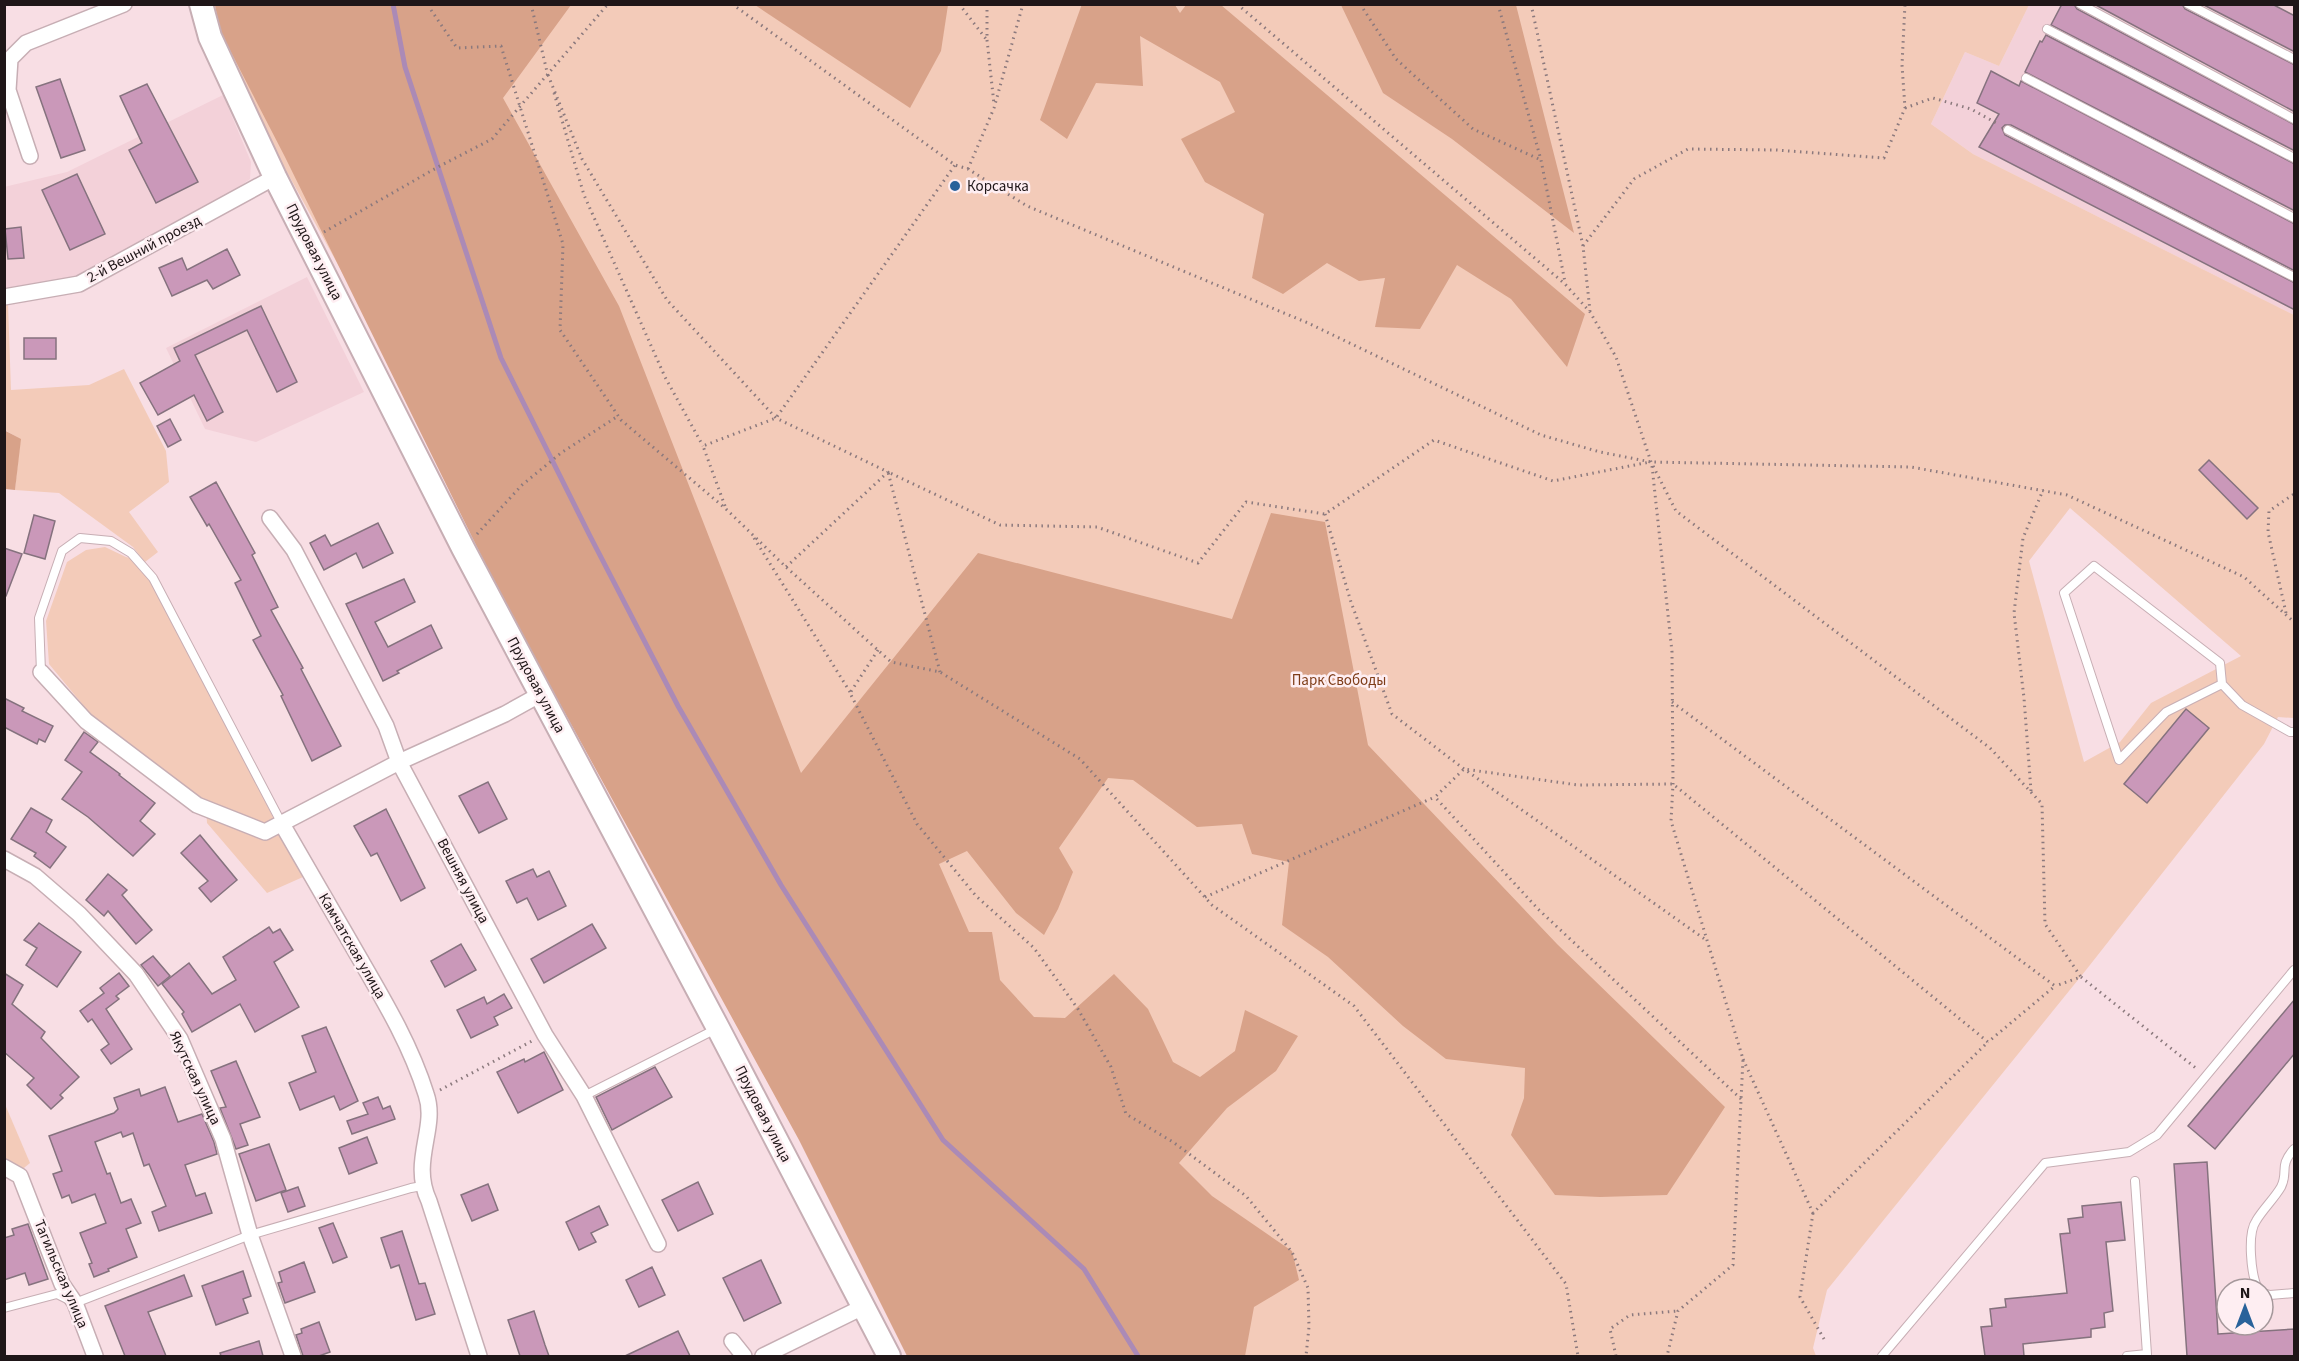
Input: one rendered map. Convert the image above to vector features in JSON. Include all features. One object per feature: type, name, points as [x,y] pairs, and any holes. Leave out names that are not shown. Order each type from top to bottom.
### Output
[{"type":"main road","name":"Прудовая улица","points":[[201,4],[210,37],[275,177],[464,548],[889,1356]]},
{"type":"street","points":[[30,156],[8,90],[10,59],[26,43],[124,4]]},
{"type":"street","name":"2-й Вешний проезд","points":[[4,297],[78,284],[275,177]]},
{"type":"street","name":"Вешняя улица","points":[[270,518],[299,561],[386,726],[399,762],[545,1035],[584,1096],[658,1244]]},
{"type":"street","points":[[41,672],[86,721],[197,805],[265,832],[399,762],[504,714],[541,694]]},
{"type":"street","name":"Камчатская улица","points":[[282,824],[398,1025],[427,1096],[428,1122],[421,1165],[422,1186],[429,1201],[479,1356]]},
{"type":"street","name":"Якутская улица","points":[[4,858],[35,876],[79,914],[136,974],[180,1039],[223,1139],[250,1235],[292,1356]]},
{"type":"street","name":"Тагильская улица","points":[[4,1167],[20,1176],[62,1284],[75,1303],[95,1356]]},
{"type":"street","points":[[764,1356],[863,1307]]},
{"type":"street","points":[[732,1341],[744,1356]]},
{"type":"lane","points":[[2080,4],[2295,119]]},
{"type":"lane","points":[[2188,4],[2295,59]]},
{"type":"lane","points":[[2047,29],[2295,158]]},
{"type":"lane","points":[[2026,78],[2295,218]]},
{"type":"lane","points":[[2008,130],[2295,277]]},
{"type":"lane","points":[[41,672],[39,618],[62,551],[80,538],[111,541],[131,553],[153,578],[282,824]]},
{"type":"lane","points":[[2222,684],[2166,712],[2119,760],[2064,593],[2094,566],[2220,663],[2222,684],[2242,705],[2290,732],[2295,732]]},
{"type":"lane","points":[[1882,1356],[2045,1163],[2129,1152],[2157,1135],[2295,970]]},
{"type":"lane","points":[[584,1096],[718,1028]]},
{"type":"lane","points":[[2254,1277],[2250,1236],[2254,1223],[2281,1186],[2286,1159],[2295,1149]]},
{"type":"lane","points":[[2127,1356],[2147,1354],[2135,1181]]},
{"type":"lane","points":[[4,1308],[57,1294],[75,1303],[250,1235],[422,1186]]},
{"type":"lane","points":[[2275,1295],[2295,1293]]},
{"type":"path","points":[[431,4],[431,10],[457,48],[501,46],[563,244],[560,330],[619,416],[726,508],[786,567],[891,662],[940,672],[1080,759],[1212,905],[1354,1006],[1566,1284],[1578,1356]]},
{"type":"path","points":[[531,4],[548,75],[584,195],[665,377],[703,446],[726,508]]},
{"type":"path","points":[[309,241],[438,167],[492,139],[608,4]]},
{"type":"path","points":[[732,4],[955,165],[968,170],[1028,206],[1308,323],[1541,435],[1600,452],[1651,462],[1911,467],[2067,495],[2244,577],[2295,622]]},
{"type":"path","points":[[959,4],[987,40]]},
{"type":"path","points":[[987,4],[987,40],[994,108]]},
{"type":"path","points":[[968,170],[994,108],[1023,4]]},
{"type":"path","points":[[1237,4],[1565,284],[1590,312],[1616,357],[1651,462],[1676,511],[1990,748],[2042,804],[2045,924],[2081,976],[2206,1077]]},
{"type":"path","points":[[1360,4],[1396,59],[1473,129],[1542,160]]},
{"type":"path","points":[[1493,4],[1500,10]]},
{"type":"path","points":[[1498,4],[1542,160],[1565,284]]},
{"type":"path","points":[[1531,4],[1582,246],[1590,312]]},
{"type":"path","points":[[1582,246],[1634,179],[1688,148],[1776,150],[1884,158],[1905,108],[1902,64],[1905,4]]},
{"type":"path","points":[[548,75],[582,159],[667,300],[776,418],[1000,525],[1097,527],[1198,563],[1246,502],[1326,514],[1434,440],[1553,481],[1651,462]]},
{"type":"path","points":[[1905,108],[1933,98],[1971,109],[2008,130]]},
{"type":"path","points":[[703,446],[776,418],[955,165]]},
{"type":"path","points":[[464,548],[522,485],[561,453],[619,416]]},
{"type":"path","points":[[1651,462],[1672,652],[1671,821],[1743,1059],[1814,1213],[1800,1298],[1824,1339]]},
{"type":"path","points":[[786,567],[888,472]]},
{"type":"path","points":[[888,472],[940,672]]},
{"type":"path","points":[[2032,793],[2014,613],[2023,538],[2043,490]]},
{"type":"path","points":[[2287,614],[2268,532],[2269,511],[2295,494]]},
{"type":"path","points":[[1326,514],[1351,602],[1392,714],[1464,769],[1707,941]]},
{"type":"path","points":[[751,533],[850,693],[917,824],[976,896],[1034,948],[1078,1009],[1111,1067],[1126,1114],[1173,1143],[1246,1196],[1292,1252],[1308,1288],[1309,1328],[1306,1356]]},
{"type":"path","points":[[850,693],[878,650]]},
{"type":"path","points":[[1672,702],[2055,986]]},
{"type":"path","points":[[1464,769],[1578,785],[1673,784],[1988,1042]]},
{"type":"path","points":[[1205,897],[1435,797],[1464,769]]},
{"type":"path","points":[[1435,797],[1538,909],[1741,1099]]},
{"type":"path","points":[[1814,1213],[1988,1042],[2055,986],[2081,976]]},
{"type":"path","points":[[427,1096],[545,1035]]},
{"type":"path","points":[[1616,1356],[1610,1329],[1630,1315],[1678,1311],[1733,1265],[1743,1059]]},
{"type":"path","points":[[1667,1356],[1678,1311]]},
{"type":"shaded area","points":[[2029,5],[2294,5],[2294,315],[1973,154],[1931,124],[1965,52],[1999,66]]},
{"type":"shaded area","points":[[223,95],[251,162],[250,179],[236,189],[75,278],[5,288],[4,187],[67,172]]},
{"type":"shaded area","points":[[307,277],[364,392],[256,442],[205,429],[166,348]]},
{"type":"green space","points":[[1082,4],[1175,5],[1180,13],[1186,5],[1221,5],[1585,314],[1567,367],[1511,299],[1457,265],[1420,329],[1375,327],[1385,278],[1359,281],[1327,263],[1283,294],[1252,278],[1264,214],[1205,182],[1181,139],[1235,112],[1220,82],[1140,36],[1143,86],[1096,83],[1067,139],[1040,120]]},
{"type":"green space","name":"Парк Свободы","points":[[209,5],[2029,5],[1999,66],[1965,52],[1931,124],[1973,154],[2294,315],[2294,718],[2278,717],[2264,744],[2086,970],[1827,1290],[1813,1348],[1816,1356],[936,1356],[890,1267],[282,163],[217,35]],"holes":[[[2070,508],[2241,656],[2151,703],[2120,742],[2084,762],[2029,561]]]},
{"type":"green space","points":[[215,5],[571,5],[503,98],[619,306],[801,773],[978,553],[1232,619],[1271,513],[1325,522],[1368,745],[1557,944],[1725,1107],[1667,1195],[1600,1197],[1555,1195],[1511,1135],[1524,1098],[1525,1068],[1446,1059],[1403,1026],[1328,957],[1282,925],[1289,862],[1252,854],[1242,824],[1197,827],[1133,780],[1108,778],[1059,848],[1073,872],[1058,909],[1044,935],[1016,913],[967,851],[939,864],[969,932],[992,932],[1000,980],[1034,1017],[1065,1018],[1114,974],[1148,1009],[1173,1062],[1200,1077],[1235,1051],[1245,1010],[1298,1036],[1276,1071],[1227,1108],[1179,1163],[1212,1196],[1292,1251],[1299,1280],[1254,1307],[1245,1356],[907,1356],[799,1140],[503,600],[285,157],[220,31]]},
{"type":"green space","points":[[755,5],[948,5],[941,51],[910,108]]},
{"type":"green space","points":[[1341,5],[1516,5],[1574,233],[1452,139],[1383,93]]},
{"type":"green space","points":[[5,304],[8,304],[11,390],[89,385],[124,369],[166,451],[169,482],[129,512],[158,552],[145,562],[303,877],[267,893],[207,823],[206,802],[93,717],[49,664],[46,621],[67,562],[86,550],[105,547],[126,557],[144,561],[133,547],[59,493],[15,490],[20,439],[5,430]]},
{"type":"green space","points":[[4,430],[21,439],[15,490],[5,489]]},
{"type":"green space","points":[[4,1102],[30,1163],[14,1176],[5,1175]]},
{"type":"building","points":[[2062,4],[2074,4],[2077,9],[2295,125],[2295,151],[2051,25]]},
{"type":"building","points":[[2094,4],[2182,4],[2185,9],[2295,65],[2295,112]]},
{"type":"building","points":[[2202,4],[2272,4],[2295,16],[2295,52]]},
{"type":"building","points":[[2046,35],[2295,164],[2295,211],[2025,72],[2040,41],[2042,42]]},
{"type":"building","points":[[1991,71],[2019,86],[2021,81],[2295,224],[2295,271],[2011,125],[2005,125],[2002,128],[2005,135],[2295,283],[2295,310],[1979,147],[1999,114],[1977,103]]},
{"type":"building","points":[[60,79],[85,150],[61,158],[36,87]]},
{"type":"building","points":[[147,84],[198,182],[156,203],[129,150],[142,143],[120,96]]},
{"type":"building","points":[[77,174],[105,234],[70,250],[42,190]]},
{"type":"building","points":[[21,227],[24,258],[8,259],[5,229]]},
{"type":"building","points":[[227,249],[240,275],[213,289],[207,280],[172,296],[159,268],[182,258],[187,270]]},
{"type":"building","points":[[261,306],[297,382],[277,392],[247,330],[195,355],[223,412],[207,421],[194,395],[158,415],[140,383],[180,361],[174,348]]},
{"type":"building","points":[[24,338],[56,338],[56,359],[24,359]]},
{"type":"building","points":[[170,419],[181,440],[168,447],[157,426]]},
{"type":"building","points":[[2209,460],[2258,508],[2247,519],[2199,470]]},
{"type":"building","points":[[216,482],[255,553],[252,555],[278,607],[271,610],[303,668],[301,669],[341,746],[312,761],[281,696],[283,695],[253,640],[261,636],[235,583],[241,580],[209,524],[207,526],[190,497]]},
{"type":"building","points":[[34,515],[55,521],[45,559],[24,553]]},
{"type":"building","points":[[378,523],[393,553],[363,568],[356,553],[324,570],[310,543],[325,535],[331,546]]},
{"type":"building","points":[[4,548],[22,554],[6,596],[4,596]]},
{"type":"building","points":[[404,579],[415,602],[375,622],[388,647],[431,625],[442,648],[397,671],[399,673],[383,681],[346,604]]},
{"type":"building","points":[[4,698],[24,708],[22,711],[53,726],[45,742],[39,739],[37,744],[4,727]]},
{"type":"building","points":[[2186,709],[2209,728],[2147,803],[2124,784]]},
{"type":"building","points":[[84,732],[98,742],[90,752],[155,803],[140,821],[155,834],[133,856],[88,817],[62,799],[82,772],[65,760]]},
{"type":"building","points":[[488,782],[507,819],[479,833],[459,796]]},
{"type":"building","points":[[31,808],[52,820],[46,832],[66,847],[50,868],[34,856],[36,853],[11,839]]},
{"type":"building","points":[[386,809],[425,888],[401,901],[377,853],[371,856],[354,826]]},
{"type":"building","points":[[200,835],[237,880],[211,902],[199,888],[208,881],[181,853]]},
{"type":"building","points":[[533,869],[537,877],[549,871],[566,906],[538,920],[527,898],[517,903],[506,881]]},
{"type":"building","points":[[108,874],[127,890],[122,895],[152,930],[136,944],[108,911],[104,916],[86,900]]},
{"type":"building","points":[[39,923],[81,952],[57,987],[26,965],[37,948],[24,940]]},
{"type":"building","points":[[592,924],[606,948],[544,983],[531,959]]},
{"type":"building","points":[[269,927],[273,933],[280,929],[293,950],[274,962],[299,1007],[255,1032],[240,1004],[192,1032],[182,1014],[184,1012],[162,984],[189,963],[212,994],[236,980],[223,957]]},
{"type":"building","points":[[461,944],[476,970],[445,987],[431,961]]},
{"type":"building","points":[[153,956],[170,976],[158,986],[141,965]]},
{"type":"building","points":[[4,973],[23,985],[12,1004],[45,1032],[41,1038],[79,1077],[60,1095],[63,1098],[51,1109],[27,1085],[34,1078],[4,1052]]},
{"type":"building","points":[[119,973],[129,986],[116,996],[119,999],[106,1009],[132,1049],[111,1064],[101,1050],[109,1044],[92,1019],[88,1022],[80,1011],[104,993],[100,988]]},
{"type":"building","points":[[504,994],[512,1008],[494,1017],[498,1025],[471,1038],[457,1010],[484,997],[487,1004]]},
{"type":"building","points":[[2295,999],[2295,1053],[2215,1149],[2188,1126]]},
{"type":"building","points":[[326,1027],[358,1101],[340,1110],[334,1096],[300,1110],[289,1083],[316,1072],[302,1036]]},
{"type":"building","points":[[544,1052],[563,1090],[518,1113],[497,1072]]},
{"type":"building","points":[[236,1061],[260,1117],[240,1124],[248,1145],[236,1149],[220,1108],[226,1107],[211,1071]]},
{"type":"building","points":[[655,1067],[672,1097],[612,1130],[596,1097]]},
{"type":"building","points":[[165,1087],[178,1122],[202,1114],[214,1142],[217,1154],[185,1165],[196,1196],[205,1193],[212,1213],[159,1231],[152,1212],[166,1206],[149,1164],[144,1166],[133,1133],[123,1137],[121,1132],[95,1142],[121,1203],[131,1199],[141,1223],[126,1229],[137,1257],[94,1277],[89,1264],[92,1263],[80,1233],[106,1223],[95,1194],[72,1203],[69,1195],[62,1198],[53,1174],[62,1171],[49,1136],[114,1113],[118,1109],[114,1098],[139,1089],[141,1096]]},
{"type":"building","points":[[378,1097],[383,1109],[390,1106],[395,1119],[352,1134],[347,1121],[368,1114],[363,1103]]},
{"type":"building","points":[[367,1137],[377,1163],[349,1174],[339,1148]]},
{"type":"building","points":[[269,1144],[286,1190],[256,1201],[239,1154]]},
{"type":"building","points":[[2207,1162],[2215,1287],[2215,1337],[2275,1337],[2275,1330],[2295,1329],[2295,1356],[2187,1356],[2174,1164]]},
{"type":"building","points":[[698,1182],[713,1214],[678,1231],[662,1200]]},
{"type":"building","points":[[488,1184],[498,1210],[472,1221],[461,1195]]},
{"type":"building","points":[[298,1187],[305,1206],[288,1212],[281,1193]]},
{"type":"building","points":[[2121,1202],[2125,1240],[2106,1242],[2113,1311],[2104,1313],[2105,1327],[2091,1329],[2091,1337],[2023,1344],[2024,1356],[1985,1356],[1981,1327],[1992,1326],[1990,1309],[2006,1307],[2005,1299],[2067,1293],[2060,1234],[2070,1233],[2068,1219],[2083,1217],[2082,1206]]},
{"type":"building","points":[[599,1206],[608,1225],[591,1233],[596,1242],[579,1250],[566,1222]]},
{"type":"building","points":[[333,1223],[347,1257],[333,1263],[319,1228]]},
{"type":"building","points":[[28,1224],[48,1279],[29,1285],[25,1273],[4,1280],[4,1238],[14,1235],[12,1229]]},
{"type":"building","points":[[402,1231],[419,1284],[425,1283],[435,1314],[416,1320],[399,1265],[391,1268],[381,1238]]},
{"type":"building","points":[[761,1260],[781,1303],[744,1321],[723,1278]]},
{"type":"building","points":[[304,1262],[315,1292],[285,1303],[278,1283],[282,1282],[279,1272]]},
{"type":"building","points":[[652,1267],[665,1295],[639,1307],[626,1280]]},
{"type":"building","points":[[243,1271],[251,1296],[243,1299],[248,1313],[216,1325],[202,1286]]},
{"type":"building","points":[[184,1275],[192,1296],[148,1312],[166,1356],[125,1356],[105,1306]]},
{"type":"building","points":[[534,1311],[549,1356],[520,1356],[508,1320]]},
{"type":"building","points":[[319,1322],[330,1352],[319,1356],[303,1356],[296,1335],[302,1333],[301,1329]]},
{"type":"building","points":[[678,1331],[690,1356],[625,1356]]},
{"type":"building","points":[[259,1341],[263,1356],[221,1356],[220,1353]]},
{"type":"waterway","points":[[393,4],[405,67],[501,358],[678,706],[781,885],[943,1140],[1084,1269],[1138,1356]]},
{"type":"place","name":"Корсачка","points":[[955,186]]}]
